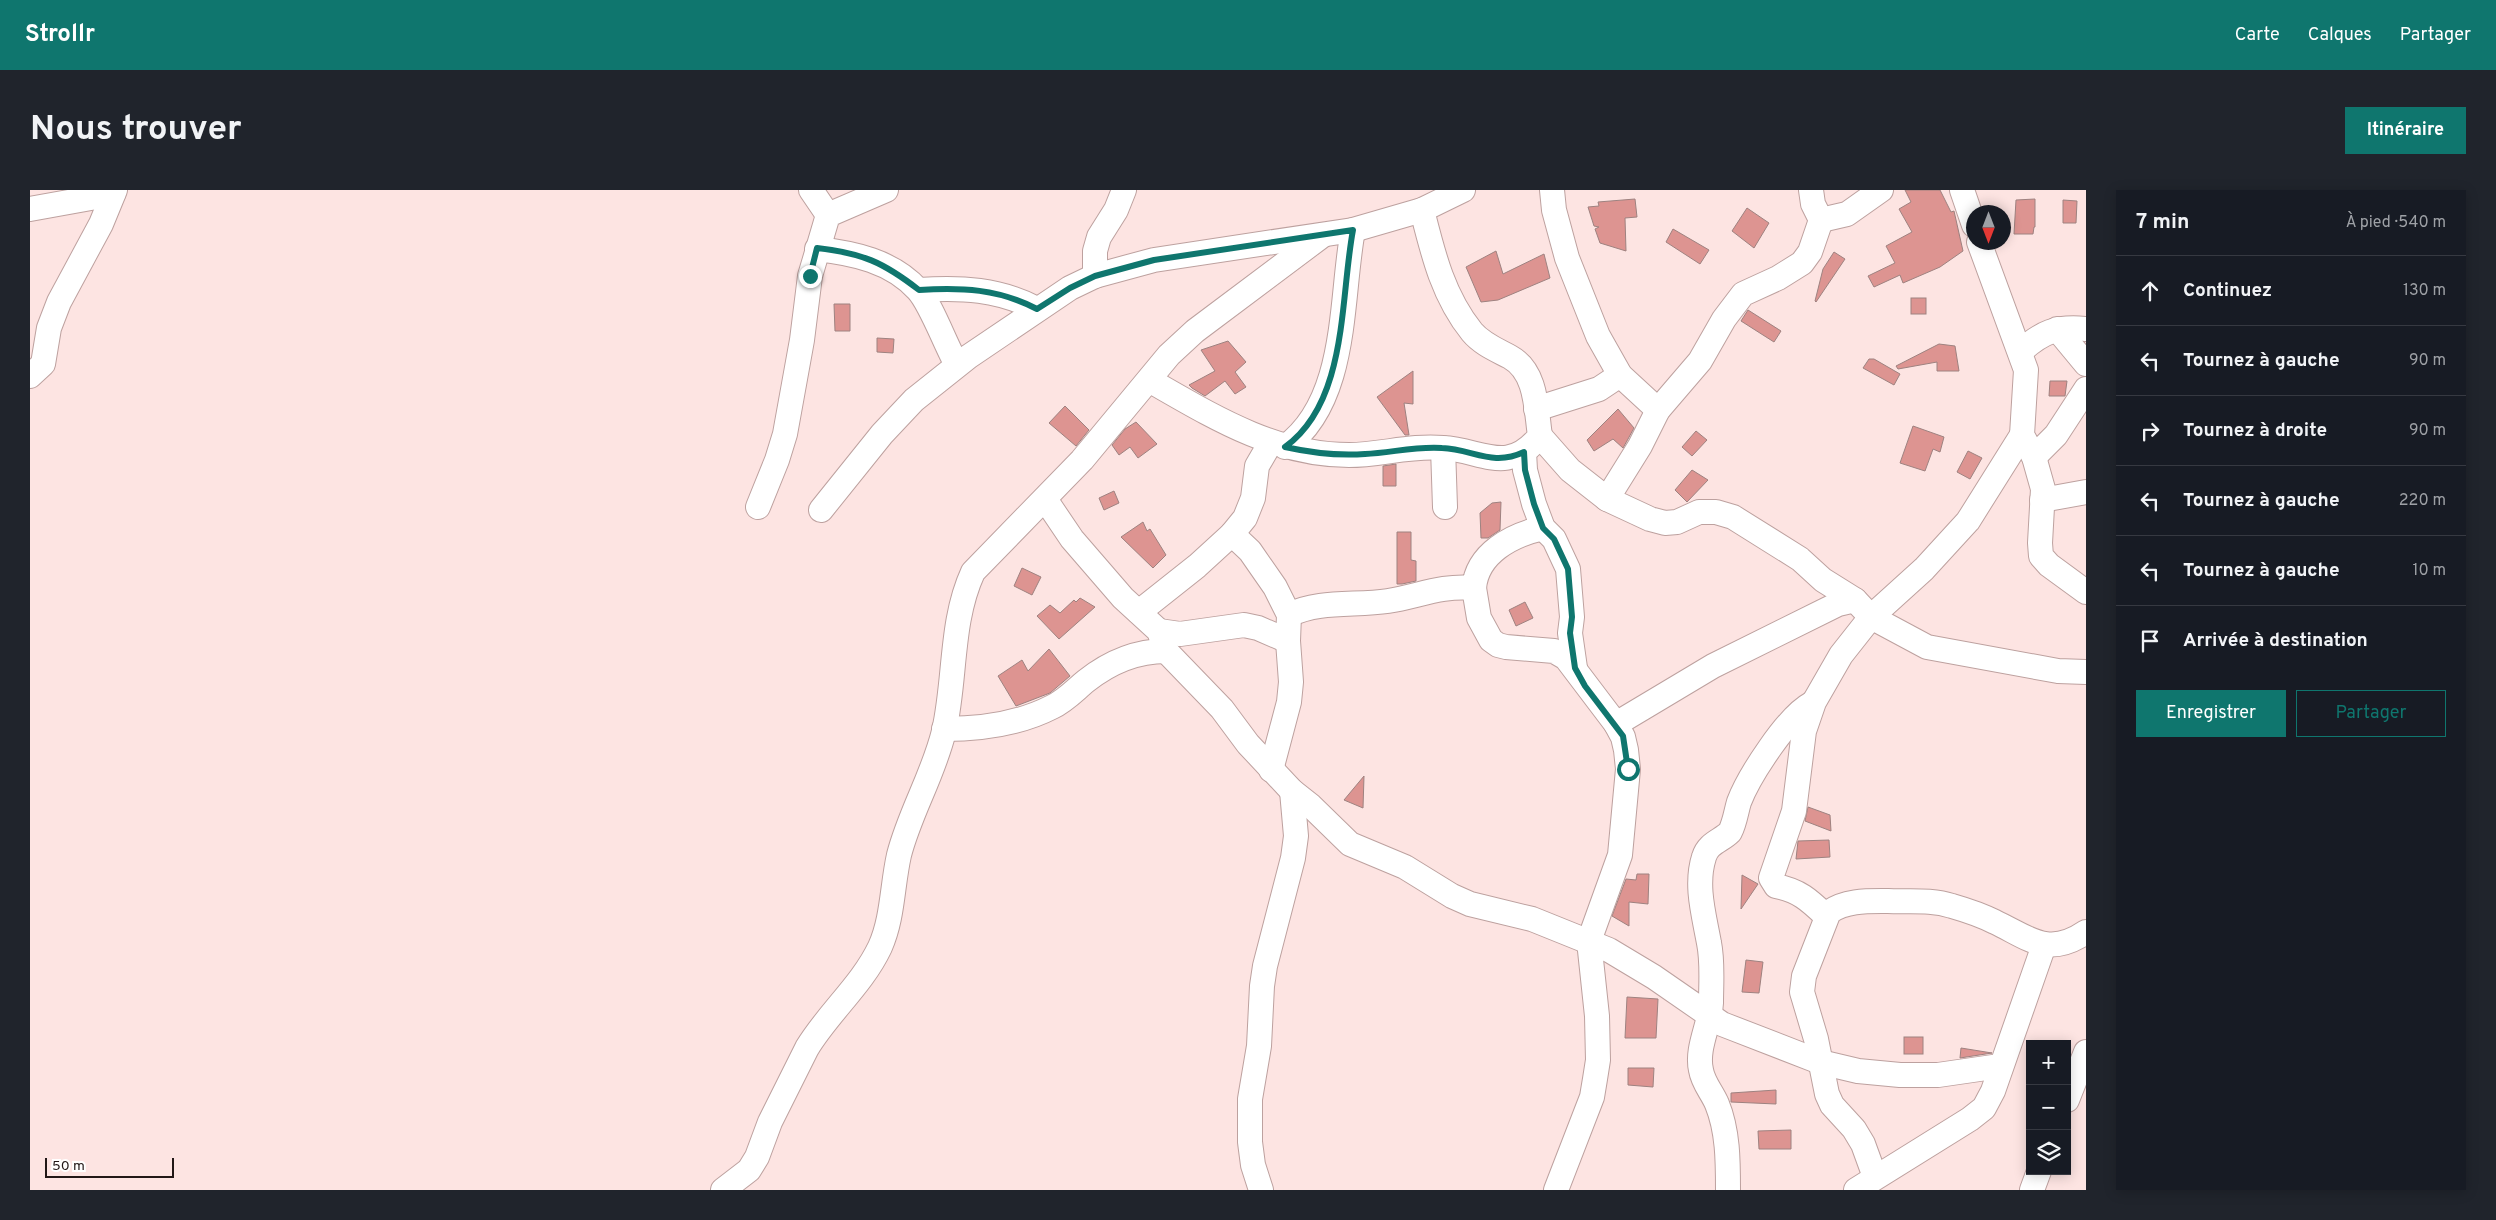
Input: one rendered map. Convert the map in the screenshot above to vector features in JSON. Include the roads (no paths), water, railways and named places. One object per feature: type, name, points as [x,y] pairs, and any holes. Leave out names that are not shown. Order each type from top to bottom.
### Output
[{"type":"street","points":[[811,190],[828,215]]},
{"type":"street","points":[[758,507],[778,460],[785,434],[802,340],[810,276],[828,215],[886,190]]},
{"type":"street","points":[[1095,276],[1095,251],[1099,237],[1116,210],[1124,190]]},
{"type":"street","points":[[821,510],[882,434],[914,400],[957,365],[1070,288],[1095,276],[1154,260],[1353,230],[1422,210],[1463,190]]},
{"type":"street","points":[[1552,190],[1561,237],[1575,281],[1598,336],[1620,375],[1658,410]]},
{"type":"street","points":[[1607,499],[1640,446],[1658,410],[1700,361],[1724,319],[1743,294],[1778,278],[1802,263],[1810,252],[1822,220],[1813,204],[1811,190]]},
{"type":"street","points":[[1822,220],[1847,214],[1880,190]]},
{"type":"street","points":[[1962,190],[1967,205]]},
{"type":"street","points":[[30,209],[114,192]]},
{"type":"street","points":[[30,376],[43,364],[40,329],[59,302],[100,224],[114,192]]},
{"type":"street","points":[[1422,210],[1433,257],[1451,300],[1473,333],[1486,344],[1513,359],[1526,371],[1536,409],[1532,444],[1525,470],[1543,528],[1554,539],[1568,569],[1572,617],[1570,633],[1575,668]]},
{"type":"street","points":[[1139,612],[1190,572],[1232,534],[1245,518],[1250,508],[1257,466],[1278,445],[1306,430],[1332,371],[1343,322],[1353,230]]},
{"type":"street","points":[[723,1190],[749,1170],[807,1048],[816,1033],[860,980],[879,948],[888,926],[899,856],[913,811],[928,784],[944,728],[958,619],[965,590],[973,572],[1082,460],[1169,355],[1195,330],[1323,235]]},
{"type":"street","points":[[817,248],[872,259],[896,272],[919,290],[957,365]]},
{"type":"street","points":[[1826,916],[1801,893],[1776,886],[1771,878],[1794,811],[1804,731],[1814,702],[1863,608],[1924,569],[1968,521],[2022,435],[2026,370],[1983,250]]},
{"type":"street","points":[[919,290],[954,287],[985,291],[1019,300],[1037,309]]},
{"type":"street","points":[[2020,352],[2036,336],[2057,329],[2086,329]]},
{"type":"street","points":[[2057,329],[2086,364]]},
{"type":"street","points":[[1536,409],[1599,390],[1620,375]]},
{"type":"street","points":[[1149,380],[1204,411],[1278,445],[1320,454],[1351,455],[1411,448],[1443,448],[1492,459],[1513,457],[1532,444]]},
{"type":"street","points":[[2034,458],[2056,435],[2086,389]]},
{"type":"street","points":[[2022,435],[2034,458],[2040,475],[2042,500],[2041,556],[2049,565],[2086,592]]},
{"type":"street","points":[[1532,444],[1570,470],[1607,499],[1650,519],[1665,523],[1677,522],[1700,512],[1716,512],[1733,517],[1800,559],[1823,580],[1863,608],[1927,647],[2058,671],[2086,672]]},
{"type":"street","points":[[1443,448],[1445,507]]},
{"type":"street","points":[[2042,500],[2086,492]]},
{"type":"street","points":[[1045,499],[1083,552],[1123,598],[1139,612],[1222,709],[1248,744],[1292,791],[1311,806],[1350,844],[1405,867],[1452,896],[1470,904],[1532,919],[1609,950],[1654,977],[1711,1017],[1738,1032],[1820,1062],[1858,1071],[1900,1075],[1938,1075],[2000,1066]]},
{"type":"street","points":[[1543,528],[1516,536],[1493,552],[1480,566],[1474,588],[1479,618],[1484,630],[1498,645],[1554,651],[1566,658],[1623,736],[1628,769],[1620,855],[1589,941],[1598,1060],[1592,1097],[1556,1190]]},
{"type":"street","points":[[1232,534],[1250,552],[1275,587],[1289,615],[1288,641],[1291,682],[1289,702],[1271,770]]},
{"type":"street","points":[[1289,615],[1309,608],[1390,601],[1445,587],[1474,588]]},
{"type":"street","points":[[1616,724],[1714,666],[1838,604],[1863,608]]},
{"type":"street","points":[[944,728],[981,728],[1031,716],[1054,706],[1087,680],[1120,659],[1180,634],[1244,626],[1258,628],[1288,641]]},
{"type":"street","points":[[1728,1190],[1728,1158],[1722,1121],[1717,1104],[1700,1069],[1700,1059],[1711,1017],[1711,960],[1701,893],[1700,871],[1704,856],[1713,843],[1730,832],[1740,801],[1781,733],[1794,718],[1814,702]]},
{"type":"street","points":[[1261,1190],[1253,1165],[1250,1142],[1250,1099],[1259,1046],[1265,966],[1294,858],[1296,836],[1292,791]]},
{"type":"street","points":[[1875,1177],[1863,1144],[1854,1129],[1832,1105],[1823,1080],[1802,992],[1804,976],[1826,916],[1831,910],[1848,903],[1926,900],[1974,913],[2014,934],[2044,945],[2067,941],[2086,932]]},
{"type":"street","points":[[1856,1190],[1960,1126],[1984,1108],[1993,1091],[2000,1066],[2044,945]]},
{"type":"street","points":[[2071,1090],[2086,1052]]},
{"type":"street","points":[[2032,1190],[2038,1175]]}]
